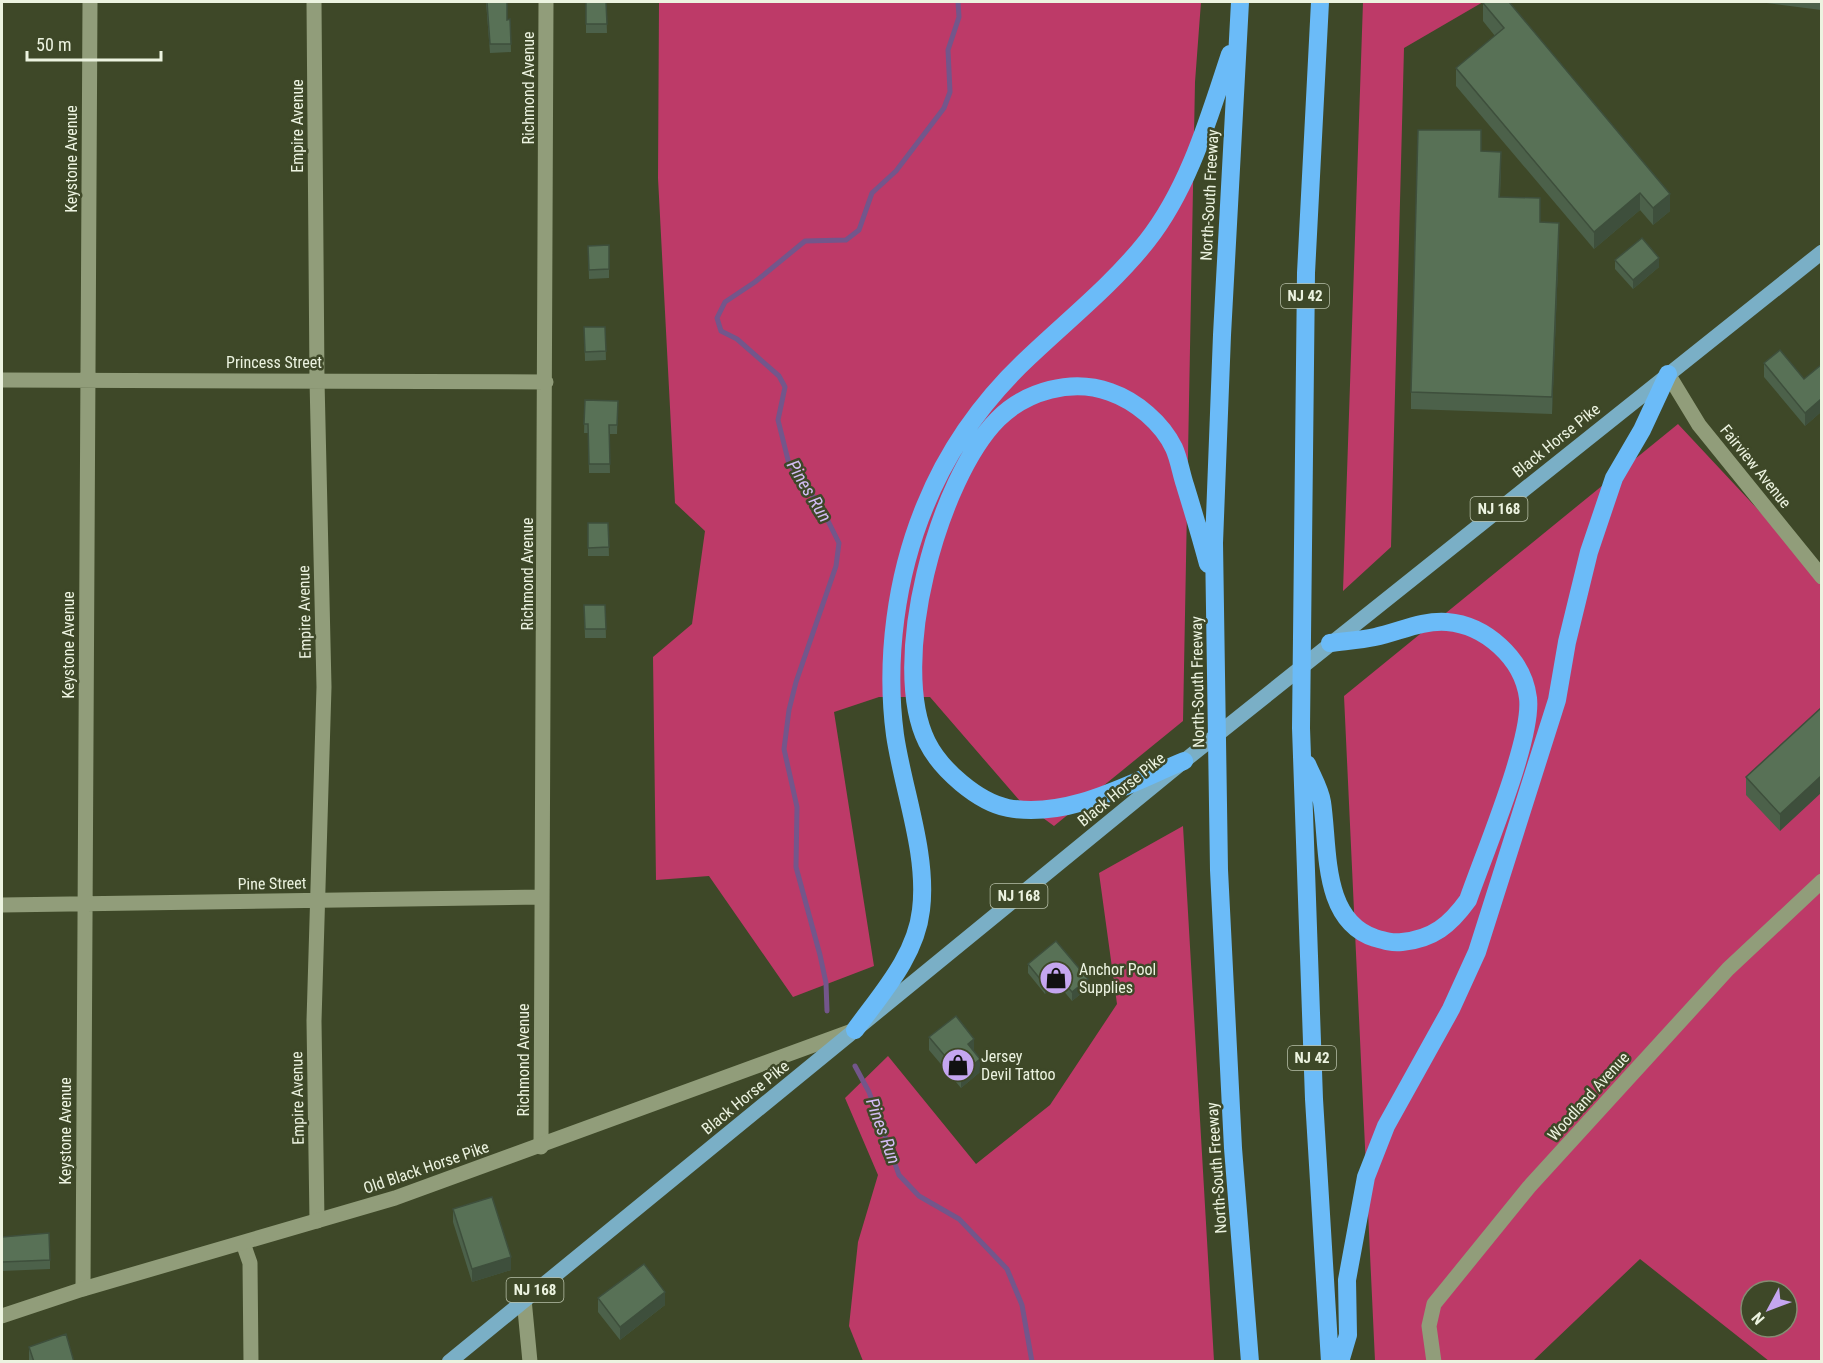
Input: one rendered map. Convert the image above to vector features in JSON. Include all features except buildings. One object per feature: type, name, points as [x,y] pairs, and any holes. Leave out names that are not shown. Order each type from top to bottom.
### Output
[{"type":"highway","name":"North-South Freeway","points":[[1240,2],[1222,335],[1215,584],[1218,796],[1233,1148],[1250,1362]]},
{"type":"highway","name":"NJ 42","points":[[1320,2],[1305,273],[1300,591],[1301,728],[1314,1100],[1330,1362]]},
{"type":"highway","points":[[855,1030],[897,971],[912,944],[921,911],[921,872],[895,734],[891,667],[907,562],[924,507],[947,458],[981,406],[1026,359],[1123,270],[1173,202],[1208,120],[1237,32]]},
{"type":"highway","points":[[1340,1362],[1348,1335],[1347,1280],[1366,1177],[1386,1126],[1451,1009],[1477,952],[1557,700],[1567,642],[1593,541],[1614,478],[1642,430],[1668,374]]},
{"type":"highway","points":[[1184,761],[1070,805],[1040,809],[1007,807],[978,795],[949,771],[927,743],[917,711],[913,669],[918,611],[934,539],[957,481],[982,439],[1012,407],[1033,396],[1075,386],[1099,388],[1121,396],[1155,421],[1173,448],[1215,584]]},
{"type":"highway","points":[[1302,754],[1322,799],[1328,865],[1335,893],[1342,913],[1355,928],[1391,943],[1432,936],[1454,920],[1468,900],[1519,753],[1528,698],[1520,674],[1499,644],[1470,626],[1445,622],[1414,625],[1376,637],[1330,644]]},
{"type":"main road","name":"Black Horse Pike","points":[[448,1362],[1184,761],[1821,252]]},
{"type":"street","name":"Keystone Avenue","points":[[83,1289],[90,2]]},
{"type":"street","name":"Empire Avenue","points":[[314,2],[317,380],[324,687],[314,1022],[317,1221]]},
{"type":"street","name":"Richmond Avenue","points":[[540,1147],[546,382],[546,2]]},
{"type":"street","name":"Fairview Avenue","points":[[1668,374],[1699,425],[1821,577]]},
{"type":"street","name":"Princess Street","points":[[2,381],[546,382]]},
{"type":"street","name":"Woodland Avenue","points":[[1434,1362],[1429,1326],[1434,1304],[1529,1187],[1728,969],[1821,881]]},
{"type":"street","name":"Pine Street","points":[[2,905],[542,897]]},
{"type":"street","name":"Old Black Horse Pike","points":[[2,1316],[83,1289],[395,1198],[540,1147],[645,1106],[855,1030]]},
{"type":"street","points":[[243,1243],[250,1263],[251,1362]]},
{"type":"street","points":[[524,1299],[530,1362]]},
{"type":"shaded area","points":[[659,2],[1201,2],[1195,82],[1183,721],[1054,826],[1020,801],[930,697],[879,697],[834,712],[874,966],[793,997],[709,876],[656,880],[653,657],[692,624],[705,531],[675,503],[658,178]]},
{"type":"shaded area","points":[[1363,2],[1483,2],[1404,48],[1391,547],[1343,591]]},
{"type":"shaded area","points":[[1678,424],[1821,577],[1821,1361],[1769,1361],[1741,1339],[1799,1339],[1799,1279],[1739,1279],[1739,1337],[1640,1259],[1533,1361],[1375,1361],[1344,696]]},
{"type":"shaded area","points":[[1183,826],[1214,1361],[863,1361],[849,1326],[858,1242],[878,1175],[845,1098],[888,1056],[976,1164],[1050,1105],[1117,1004],[1099,873]]},
{"type":"waterway","name":"Pines Run","points":[[827,1011],[826,983],[820,955],[796,867],[797,807],[784,749],[789,710],[796,682],[836,566],[839,543],[821,507],[789,464],[778,420],[785,387],[779,376],[737,339],[721,331],[717,318],[725,302],[755,282],[805,241],[846,240],[859,230],[872,193],[896,171],[944,108],[950,92],[948,50],[959,17],[958,2]]},
{"type":"waterway","name":"Pines Run","points":[[855,1066],[869,1092],[899,1175],[919,1196],[959,1219],[1007,1269],[1022,1305],[1032,1362]]},
{"type":"place","name":"Anchor Pool Supplies","points":[[1056,978]]},
{"type":"place","name":"Jersey Devil Tattoo","points":[[958,1065]]}]
